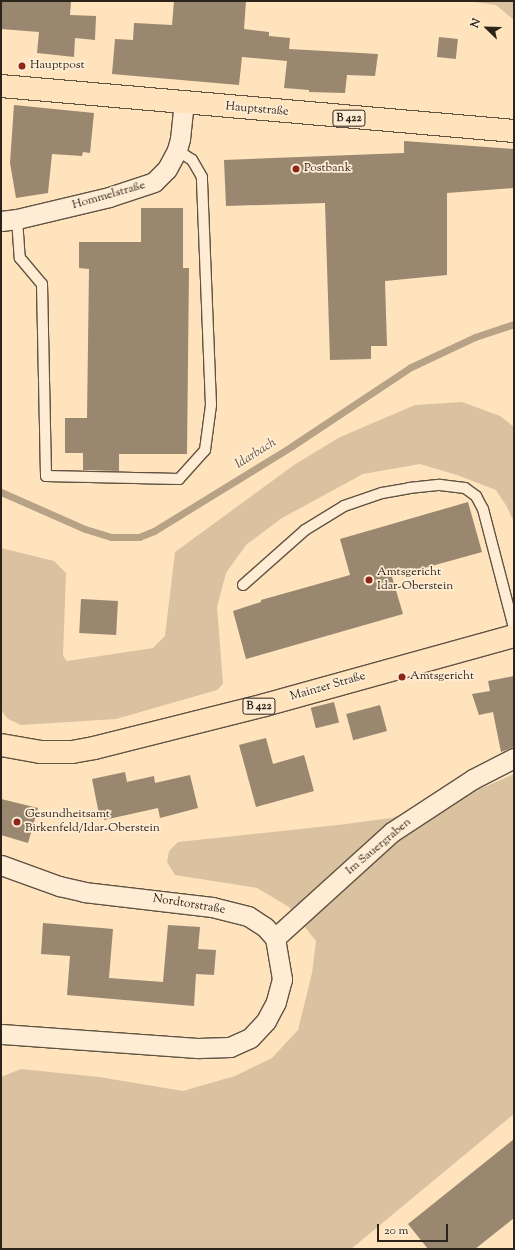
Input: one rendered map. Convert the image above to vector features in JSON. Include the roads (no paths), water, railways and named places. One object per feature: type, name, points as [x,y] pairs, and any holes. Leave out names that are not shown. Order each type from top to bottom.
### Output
[{"type":"main road","name":"Hauptstraße","points":[[1,86],[514,132]]},
{"type":"main road","name":"Mainzer Straße","points":[[1,745],[41,752],[72,752],[94,748],[265,705],[514,636]]},
{"type":"street","name":"Hommelstraße","points":[[9,220],[109,197],[154,182],[167,169],[177,150],[180,139],[184,103]]},
{"type":"street","name":"Im Sauergraben","points":[[275,938],[392,832],[473,778],[514,758]]},
{"type":"street","name":"Nordtorstraße","points":[[1,865],[59,886],[84,892],[212,907],[248,916],[265,927],[275,938]]},
{"type":"street","points":[[1,1034],[190,1047],[230,1047],[250,1038],[266,1021],[276,1002],[282,979],[275,938]]},
{"type":"lane","points":[[9,220],[20,258],[42,284],[46,476],[179,479],[205,450],[211,405],[202,177],[192,160],[177,150]]},
{"type":"lane","points":[[243,585],[305,530],[344,506],[382,493],[409,488],[440,485],[465,488],[476,496],[483,508],[514,628]]},
{"type":"waterway","name":"Idarbach","points":[[1,492],[85,529],[111,537],[139,537],[154,531],[292,446],[411,367],[475,337],[514,324]]},
{"type":"place","name":"Hauptpost","points":[[22,66]]},
{"type":"place","name":"Postbank","points":[[296,169]]},
{"type":"place","name":"Amtsgericht Idar-Oberstein","points":[[369,580]]},
{"type":"place","name":"Amtsgericht","points":[[402,677]]},
{"type":"place","name":"Gesundheitsamt Birkenfeld/Idar-Oberstein","points":[[17,822]]}]
